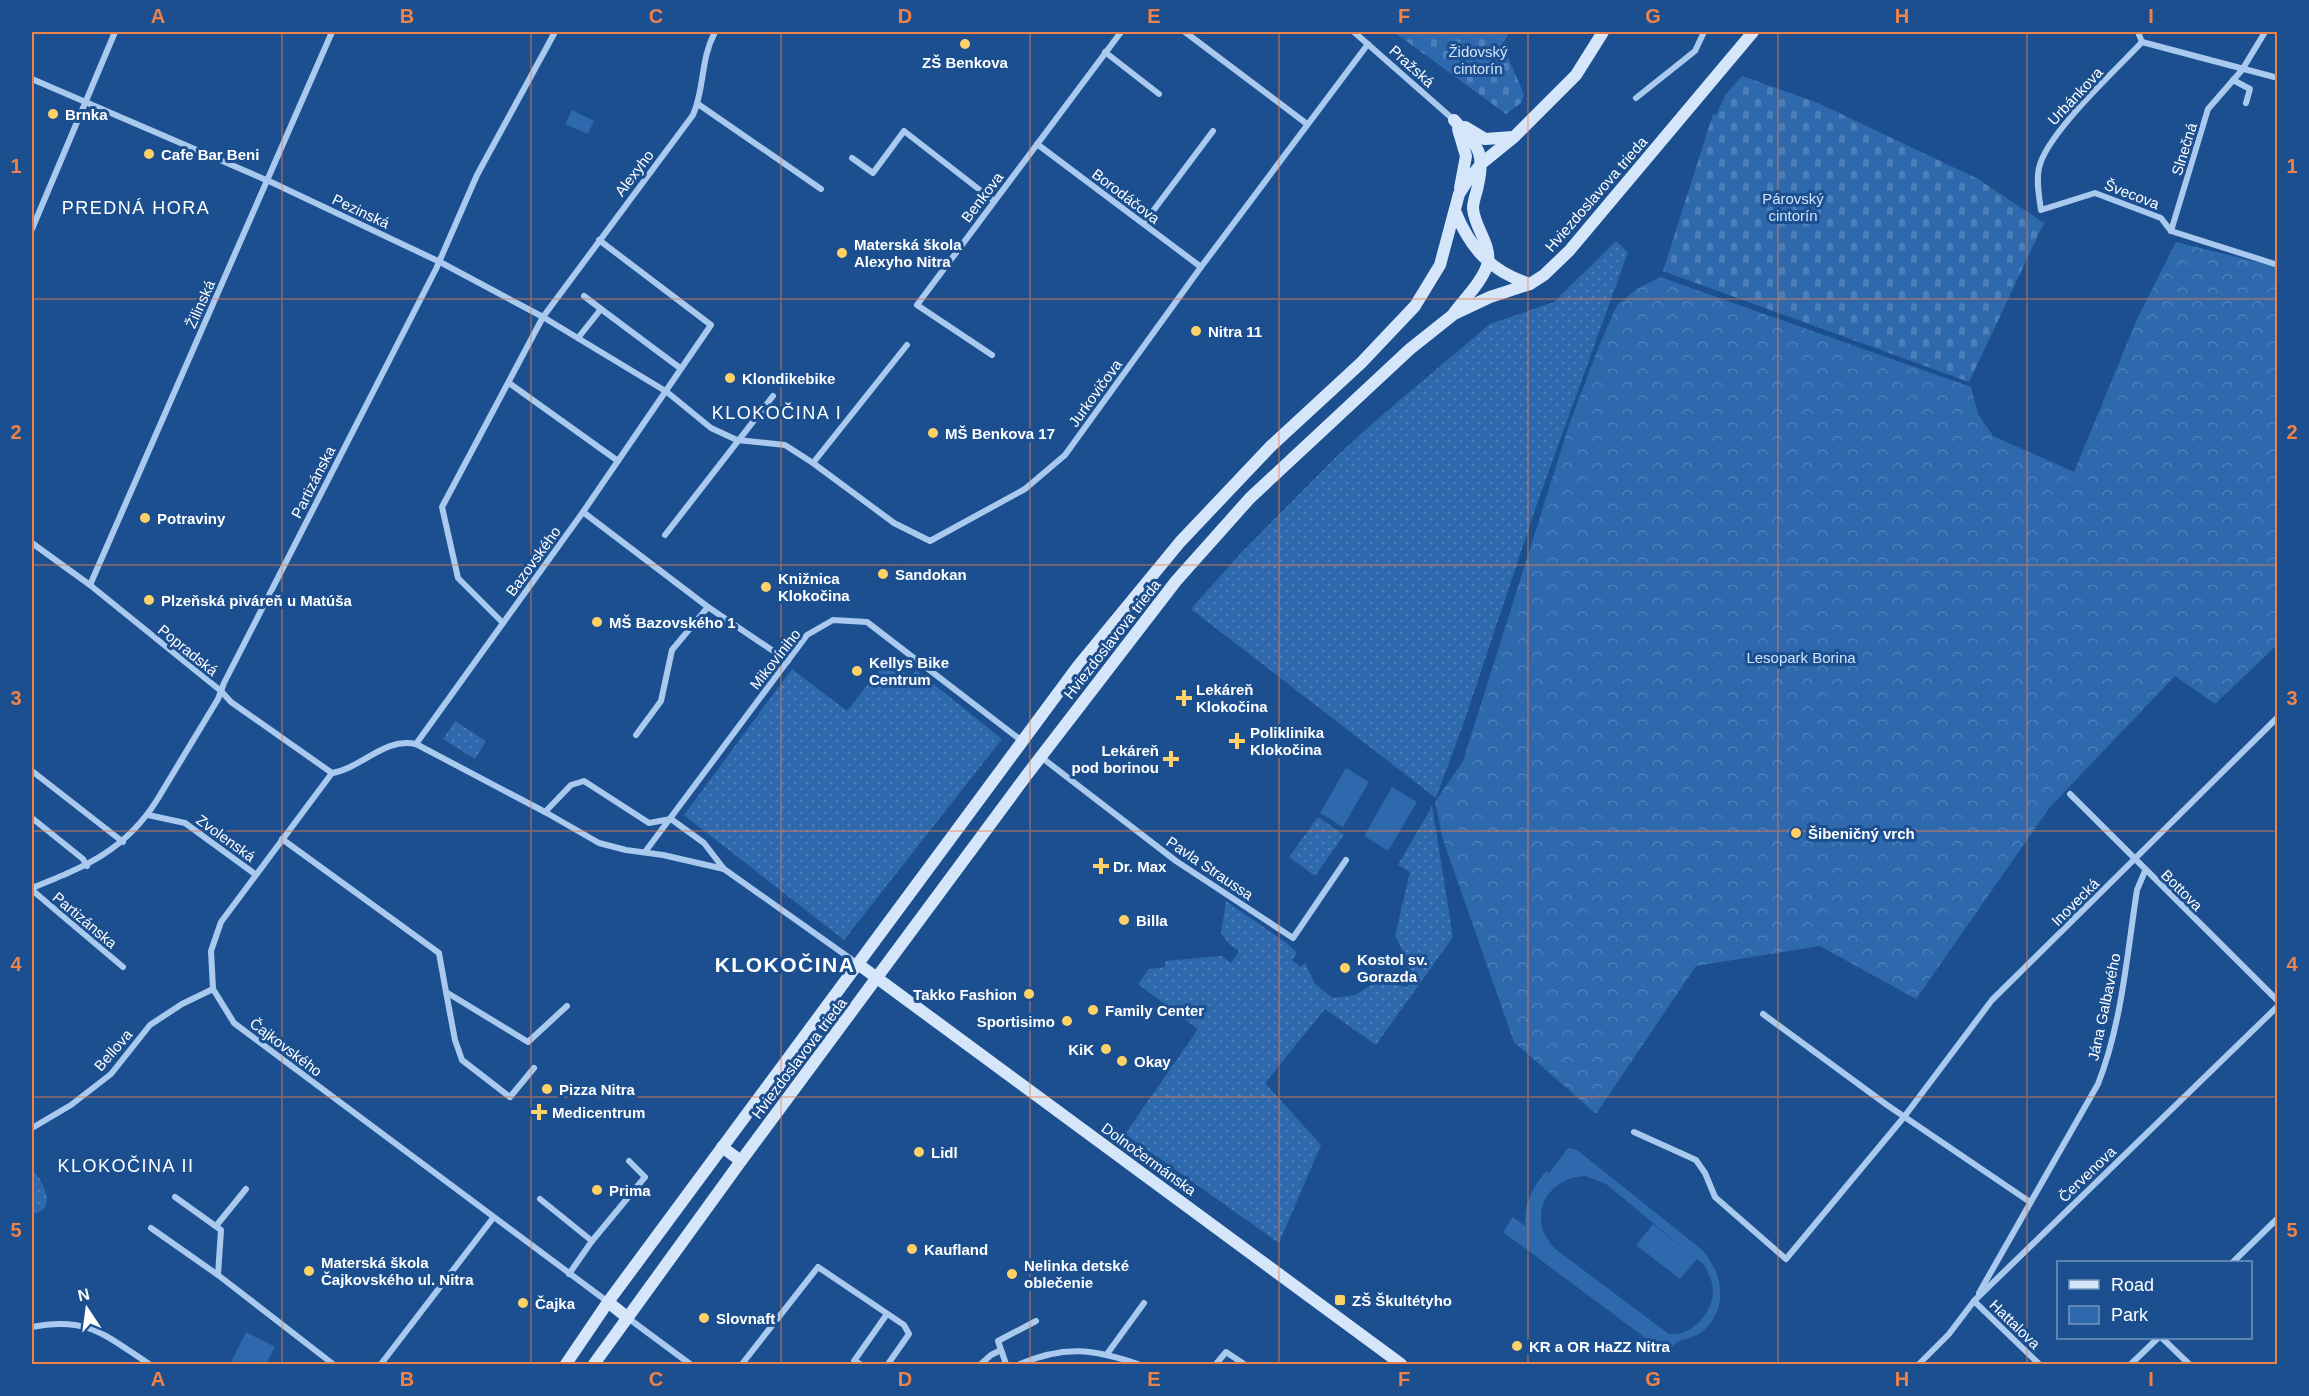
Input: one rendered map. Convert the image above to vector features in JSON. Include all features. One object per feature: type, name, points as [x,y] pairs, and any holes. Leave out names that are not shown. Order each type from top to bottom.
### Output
[{"type":"street","points":[[32,229],[115,32]]},
{"type":"street","name":"Žilinská","points":[[90,585],[332,32]]},
{"type":"street","name":"Partizánska","points":[[123,967],[32,889],[87,866],[123,842],[148,815],[220,692],[440,262],[477,175],[555,32]]},
{"type":"street","name":"Alexyho","points":[[503,623],[458,578],[442,507],[543,317],[693,115],[698,104],[704,59],[715,32]]},
{"type":"street","name":"Benkova","points":[[992,355],[917,304],[1121,32]]},
{"type":"street","points":[[1185,32],[1307,124]]},
{"type":"street","name":"Pražská","points":[[1354,32],[1454,120]]},
{"type":"street","name":"Hviezdoslavova trieda","points":[[566,1365],[608,1302],[1078,666],[1180,542],[1271,446],[1361,363],[1415,306],[1440,265],[1459,194],[1482,163],[1514,137],[1576,75],[1603,32]]},
{"type":"street","points":[[1636,98],[1695,51],[1704,32]]},
{"type":"street","name":"Hviezdoslavova trieda","points":[[594,1365],[741,1161],[1040,757],[1156,605],[1250,498],[1410,349],[1454,314],[1490,297],[1530,284],[1544,275],[1569,251],[1753,32]]},
{"type":"street","points":[[2138,32],[2142,42],[2277,78]]},
{"type":"street","name":"Slnečná","points":[[2171,231],[2208,109],[2242,70],[2265,32]]},
{"type":"street","name":"Urbánkova","points":[[2041,210],[2038,186],[2039,166],[2053,138],[2142,42]]},
{"type":"street","name":"Jurkovičova","points":[[667,392],[711,428],[737,440],[785,445],[894,523],[930,541],[1024,489],[1065,454],[1368,44]]},
{"type":"street","points":[[1105,52],[1159,94]]},
{"type":"street","name":"Pezinská","points":[[32,79],[267,181],[440,262],[543,317],[667,392]]},
{"type":"street","points":[[2233,80],[2250,89],[2246,103]]},
{"type":"street","points":[[698,104],[821,189]]},
{"type":"street","points":[[1454,120],[1485,139],[1514,137]]},
{"type":"street","points":[[1454,120],[1475,143],[1482,163],[1473,208],[1487,250],[1488,261],[1482,276],[1454,314]]},
{"type":"street","points":[[1454,120],[1466,156],[1459,194]]},
{"type":"street","points":[[852,158],[873,173],[904,131],[994,201]]},
{"type":"street","points":[[1144,224],[1213,131]]},
{"type":"street","name":"Borodáčova","points":[[1036,144],[1201,267]]},
{"type":"street","name":"Švecova","points":[[2041,210],[2095,193],[2161,218],[2171,231],[2277,265]]},
{"type":"street","points":[[1455,211],[1463,230],[1476,249],[1488,261],[1510,278],[1530,284]]},
{"type":"street","name":"Bazovského","points":[[416,744],[583,512],[711,325],[599,240]]},
{"type":"street","points":[[584,296],[680,368]]},
{"type":"street","points":[[578,338],[601,309]]},
{"type":"street","points":[[813,463],[907,345]]},
{"type":"street","points":[[509,382],[618,461]]},
{"type":"street","points":[[665,535],[772,396]]},
{"type":"street","points":[[583,512],[708,607],[788,661]]},
{"type":"street","name":"Popradská","points":[[32,543],[90,585],[247,714],[332,772]]},
{"type":"street","points":[[636,735],[661,701],[672,650],[708,607]]},
{"type":"street","name":"Mikovíniho","points":[[645,852],[807,635],[833,620],[867,622],[1023,742]]},
{"type":"street","name":"Inovecká","points":[[1634,1132],[1696,1160],[1705,1173],[1715,1197],[1786,1259],[1904,1117],[1992,1000],[2277,717]]},
{"type":"street","points":[[332,772],[353,767],[392,745],[402,742],[416,744],[599,843],[724,869]]},
{"type":"street","points":[[1023,742],[1040,757]]},
{"type":"street","name":"Pavla Straussa","points":[[1040,757],[1176,861],[1293,938],[1346,860]]},
{"type":"street","points":[[32,771],[123,842]]},
{"type":"street","name":"Čajkovského","points":[[332,772],[221,922],[211,951],[213,989],[234,1023],[608,1302]]},
{"type":"street","points":[[544,812],[571,785],[584,782],[649,823],[671,819],[704,843],[724,869],[858,964]]},
{"type":"street","name":"Bottova","points":[[2070,794],[2277,1004]]},
{"type":"street","name":"Zvolenská","points":[[148,815],[185,823],[255,874]]},
{"type":"street","points":[[32,818],[83,859],[87,866]]},
{"type":"street","points":[[282,839],[439,953],[455,1040],[462,1060],[510,1097],[534,1068]]},
{"type":"street","name":"Jána Galbavého","points":[[1974,1301],[2097,1084],[2105,1065],[2115,1023],[2137,890],[2145,871]]},
{"type":"street","name":"Dolnočermánska","points":[[858,964],[1401,1365]]},
{"type":"street","name":"Bellova","points":[[32,1128],[71,1106],[111,1074],[150,1025],[182,1004],[213,989]]},
{"type":"street","points":[[446,992],[528,1042],[567,1006]]},
{"type":"street","name":"Červenova","points":[[1919,1365],[1974,1301],[2277,1004]]},
{"type":"street","points":[[1763,1014],[1904,1117],[2030,1202]]},
{"type":"street","points":[[722,1147],[741,1161]]},
{"type":"street","points":[[569,1274],[592,1241],[645,1177],[629,1161]]},
{"type":"street","points":[[216,1226],[246,1190]]},
{"type":"street","points":[[175,1197],[221,1230],[218,1275]]},
{"type":"street","points":[[540,1199],[592,1241]]},
{"type":"street","points":[[381,1365],[494,1218]]},
{"type":"street","points":[[2235,1261],[2277,1218]]},
{"type":"street","points":[[151,1228],[218,1275],[333,1365]]},
{"type":"street","points":[[742,1365],[818,1268],[904,1325],[909,1334],[888,1365]]},
{"type":"street","name":"Hattalova","points":[[1974,1301],[2039,1365]]},
{"type":"street","points":[[608,1302],[690,1365]]},
{"type":"street","points":[[1107,1354],[1144,1303]]},
{"type":"street","points":[[860,1365],[854,1361],[886,1314]]},
{"type":"street","points":[[1006,1365],[998,1341],[1036,1321]]},
{"type":"street","points":[[32,1327],[61,1322],[86,1326],[105,1335],[149,1365]]},
{"type":"street","points":[[2131,1365],[2159,1339]]},
{"type":"street","points":[[2161,1339],[2189,1365]]},
{"type":"street","points":[[981,1365],[991,1354],[1001,1350]]},
{"type":"street","points":[[1020,1365],[1035,1358],[1076,1350],[1107,1354],[1138,1365]]},
{"type":"street","points":[[1216,1365],[1226,1352],[1244,1365]]},
{"type":"green space","name":"Židovský cintorín","points":[[1394,32],[1510,32],[1502,44],[1524,94],[1521,103],[1506,114]]},
{"type":"green space","name":"Párovský cintorín","points":[[1742,76],[1818,103],[1978,179],[2044,223],[1969,382],[1663,271],[1713,114],[1716,115],[1726,94]]},
{"type":"green space","points":[[572,110],[594,121],[588,134],[565,124]]},
{"type":"green space","points":[[1616,241],[1628,252],[1537,504],[1436,798],[1191,609],[1239,555],[1374,422],[1490,324],[1554,302]]},
{"type":"green space","name":"Lesopark Borina","points":[[2176,242],[2277,267],[2277,645],[2215,704],[2175,676],[2050,807],[1916,999],[1820,946],[1696,966],[1596,1114],[1514,1042],[1443,840],[1435,802],[1463,761],[1569,425],[1617,305],[1637,289],[1660,277],[1971,387],[1978,414],[1993,436],[2074,472],[2137,319]]},
{"type":"green space","points":[[885,663],[911,676],[916,670],[1002,739],[844,940],[684,815],[792,669],[847,711]]},
{"type":"green space","points":[[455,721],[486,741],[475,759],[443,739]]},
{"type":"green space","points":[[1346,768],[1369,782],[1343,827],[1320,813]]},
{"type":"green space","points":[[1392,787],[1417,802],[1388,851],[1364,836]]},
{"type":"green space","points":[[1432,806],[1453,937],[1376,1045],[1325,1009],[1265,1083],[1321,1145],[1279,1243],[1125,1134],[1198,1029],[1138,984],[1149,969],[1165,967],[1165,961],[1221,956],[1231,963],[1239,951],[1221,934],[1226,901],[1288,944],[1297,953],[1292,960],[1301,967],[1305,963],[1315,984],[1333,998],[1355,995],[1378,981],[1408,987],[1407,959],[1395,936],[1410,872],[1398,865]]},
{"type":"green space","points":[[1318,817],[1344,835],[1315,876],[1289,857]]},
{"type":"green space","points":[[1568,1148],[1577,1150],[1701,1249],[1715,1269],[1719,1280],[1720,1302],[1711,1323],[1696,1336],[1676,1343],[1667,1354],[1503,1232],[1513,1217],[1525,1226],[1530,1196],[1546,1171],[1549,1173]],"holes":[[[1585,1176],[1606,1184],[1704,1265],[1712,1285],[1712,1300],[1699,1322],[1685,1332],[1669,1334],[1558,1251],[1548,1240],[1542,1228],[1541,1215],[1543,1204],[1549,1193],[1570,1179]]]},
{"type":"green space","points":[[32,1170],[41,1181],[47,1202],[45,1208],[40,1212],[32,1213]]},
{"type":"green space","points":[[1653,1224],[1697,1259],[1680,1279],[1636,1245]]},
{"type":"green space","points":[[246,1332],[275,1347],[266,1364],[230,1364]]},
{"type":"place","name":"ZŠ Benkova","points":[[965,44]]},
{"type":"place","name":"Brnka","points":[[53,114]]},
{"type":"place","name":"Cafe Bar Beni","points":[[149,154]]},
{"type":"place","name":"Materská škola Alexyho Nitra","points":[[842,253]]},
{"type":"place","name":"Nitra 11","points":[[1196,331]]},
{"type":"place","name":"Klondikebike","points":[[730,378]]},
{"type":"place","name":"MŠ Benkova 17","points":[[933,433]]},
{"type":"place","name":"Potraviny","points":[[145,518]]},
{"type":"place","name":"Sandokan","points":[[883,574]]},
{"type":"place","name":"Knižnica Klokočina","points":[[766,587]]},
{"type":"place","name":"Plzeňská piváreň u Matúša","points":[[149,600]]},
{"type":"place","name":"MŠ Bazovského 1","points":[[597,622]]},
{"type":"place","name":"Kellys Bike Centrum","points":[[857,671]]},
{"type":"place","name":"Lekáreň Klokočina","points":[[1184,698]]},
{"type":"place","name":"Poliklinika Klokočina","points":[[1237,741]]},
{"type":"place","name":"Lekáreň pod borinou","points":[[1171,759]]},
{"type":"place","name":"Šibeničný vrch","points":[[1796,833]]},
{"type":"place","name":"Dr. Max","points":[[1101,866]]},
{"type":"place","name":"Billa","points":[[1124,920]]},
{"type":"place","name":"Kostol sv. Gorazda","points":[[1345,968]]},
{"type":"place","name":"Takko Fashion","points":[[1029,994]]},
{"type":"place","name":"Family Center","points":[[1093,1010]]},
{"type":"place","name":"Sportisimo","points":[[1067,1021]]},
{"type":"place","name":"KiK","points":[[1106,1049]]},
{"type":"place","name":"Okay","points":[[1122,1061]]},
{"type":"place","name":"Pizza Nitra","points":[[547,1089]]},
{"type":"place","name":"Medicentrum","points":[[539,1112]]},
{"type":"place","name":"Lidl","points":[[919,1152]]},
{"type":"place","name":"Prima","points":[[597,1190]]},
{"type":"place","name":"Kaufland","points":[[912,1249]]},
{"type":"place","name":"Materská škola Čajkovského ul. Nitra","points":[[309,1271]]},
{"type":"place","name":"Nelinka detské oblečenie","points":[[1012,1274]]},
{"type":"place","name":"ZŠ Škultétyho","points":[[1340,1300]]},
{"type":"place","name":"Čajka","points":[[523,1303]]},
{"type":"place","name":"Slovnaft","points":[[704,1318]]},
{"type":"place","name":"KR a OR HaZZ Nitra","points":[[1517,1346]]},
{"type":"district","name":"PREDNÁ HORA","points":[[136,208]]},
{"type":"district","name":"KLOKOČINA I","points":[[777,413]]},
{"type":"district","name":"KLOKOČINA","points":[[785,964]]},
{"type":"district","name":"KLOKOČINA II","points":[[126,1166]]}]
